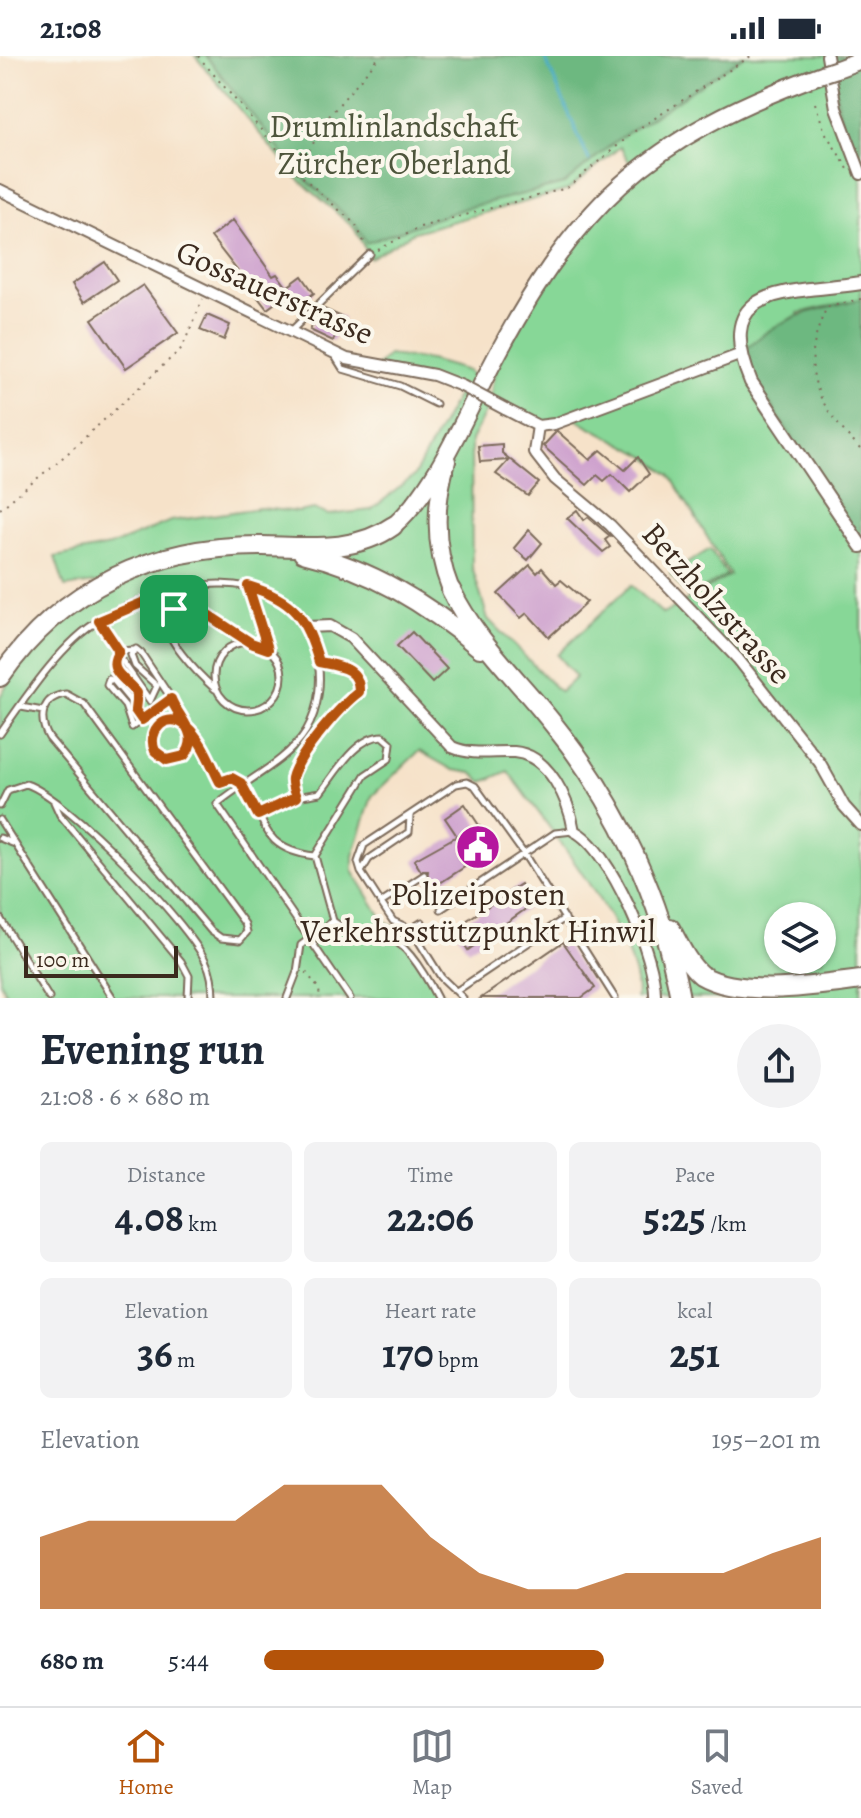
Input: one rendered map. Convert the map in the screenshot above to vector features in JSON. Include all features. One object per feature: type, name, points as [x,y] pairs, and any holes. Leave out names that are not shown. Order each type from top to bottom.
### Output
[{"type":"highway","points":[[0,677],[53,616],[114,576],[181,552],[250,546],[348,545],[369,540],[393,526],[417,499],[457,433],[540,278],[605,199],[649,160],[689,133],[830,66],[861,60]]},
{"type":"highway","points":[[457,433],[445,466],[437,508],[441,556],[451,590],[501,664],[580,760],[608,805],[647,883],[699,973],[720,986],[754,995],[861,980]]},
{"type":"highway","points":[[250,546],[310,555],[372,576],[431,610],[501,664]]},
{"type":"highway","points":[[647,883],[680,998]]},
{"type":"street","points":[[830,66],[836,108],[857,175]]},
{"type":"street","name":"Gossauerstrasse","points":[[0,190],[333,353],[363,363],[434,375],[462,386],[538,426]]},
{"type":"street","points":[[861,283],[801,289],[769,296],[742,318],[737,336],[739,355],[751,382],[861,546]]},
{"type":"street","points":[[538,426],[574,418],[739,355]]},
{"type":"street","name":"Betzholzstrasse","points":[[538,426],[534,452],[555,479],[610,525],[738,659],[820,763],[844,806],[861,825]]},
{"type":"street","points":[[308,627],[330,626],[351,638],[452,747],[474,753],[516,752],[539,761],[567,802],[574,831],[592,844],[622,897],[649,953],[655,998]]},
{"type":"lane","points":[[291,331],[298,320],[352,275],[370,254]]},
{"type":"lane","points":[[333,353],[343,369],[400,386],[436,404]]},
{"type":"lane","points":[[0,734],[66,648],[99,621],[163,594],[221,585],[248,586],[274,594],[292,607],[308,627],[319,662],[317,697],[306,730],[291,749],[241,783],[217,804],[350,998]]},
{"type":"lane","points":[[248,586],[268,649],[278,660],[282,675],[279,689],[271,701],[257,709],[242,709],[228,703],[192,668],[166,626],[164,617],[174,609],[202,611],[251,643],[268,649]]},
{"type":"lane","points":[[163,594],[174,609]]},
{"type":"lane","points":[[99,621],[119,651]]},
{"type":"lane","points":[[219,692],[215,674],[220,658],[233,646],[251,643]]},
{"type":"lane","points":[[134,650],[131,655],[135,666],[157,686],[155,697],[150,701]]},
{"type":"lane","points":[[119,651],[141,653],[209,758],[220,782],[232,778],[241,783],[273,841],[295,853],[315,856]]},
{"type":"lane","points":[[119,651],[107,685],[125,706],[132,727],[171,699]]},
{"type":"lane","points":[[115,662],[125,665],[157,709]]},
{"type":"lane","points":[[115,662],[115,673],[137,693],[135,710]]},
{"type":"lane","points":[[109,679],[115,682],[142,720]]},
{"type":"lane","points":[[61,694],[72,696],[84,704],[245,924],[247,932],[240,940],[228,940],[211,931],[49,738],[42,723],[43,711],[50,699],[61,694]]},
{"type":"lane","points":[[21,707],[43,711]]},
{"type":"lane","points":[[174,720],[187,728],[191,745],[184,756],[167,760],[155,751],[152,737],[160,724],[174,720]]},
{"type":"lane","points":[[258,815],[296,797],[320,793],[339,766],[371,739],[377,736],[388,739],[392,748],[389,759],[365,775],[315,856],[333,921],[352,933],[383,935],[395,941],[437,998]]},
{"type":"lane","points":[[463,998],[441,977],[411,929],[393,921],[361,872],[358,862],[364,845],[456,784],[467,782],[475,786],[524,854],[615,998]]},
{"type":"lane","points":[[0,806],[8,790],[21,784],[31,786],[76,817],[161,903],[199,949],[211,974],[213,998]]},
{"type":"lane","points":[[53,800],[60,815],[181,961],[189,976],[188,998]]},
{"type":"lane","points":[[361,872],[369,859],[409,832],[410,815]]},
{"type":"lane","points":[[0,820],[113,998]]},
{"type":"lane","points":[[441,909],[555,833],[574,831]]},
{"type":"lane","points":[[0,838],[16,845]]},
{"type":"lane","points":[[381,903],[424,875]]},
{"type":"lane","points":[[0,918],[49,998]]},
{"type":"lane","points":[[458,990],[565,918]]},
{"type":"lane","points":[[287,998],[301,945],[333,921]]},
{"type":"lane","points":[[411,929],[422,922]]},
{"type":"path","points":[[198,56],[297,172],[356,225],[370,254],[420,227],[567,188],[635,131],[751,56]]},
{"type":"path","points":[[297,172],[325,121],[380,56]]},
{"type":"path","points":[[815,103],[825,132],[857,175]]},
{"type":"path","points":[[0,509],[67,454],[182,348],[207,291]]},
{"type":"path","points":[[861,299],[827,307],[813,335],[812,371],[828,415],[861,450]]},
{"type":"path","points":[[296,797],[292,780],[300,764],[340,707],[359,692],[359,683],[347,668],[319,662]]},
{"type":"path","points":[[298,961],[325,998]]},
{"type":"path","points":[[320,993],[320,998]]},
{"type":"green space","points":[[195,56],[829,56],[861,174],[861,299],[798,313],[861,546],[861,998],[636,998],[635,975],[609,916],[508,771],[483,782],[472,773],[453,770],[419,751],[372,796],[353,856],[353,871],[383,920],[402,931],[446,998],[8,998],[0,982],[0,697],[37,645],[84,604],[120,580],[65,587],[55,557],[110,546],[171,521],[260,508],[299,512],[314,509],[328,515],[371,510],[414,476],[462,387],[377,366],[388,355],[430,360],[468,371],[491,398],[496,368],[507,338],[524,307],[545,277],[635,171],[620,147],[568,190],[414,232],[370,258],[354,228],[295,176]],"holes":[[[492,399],[538,426],[574,418],[645,456],[670,475],[730,575],[663,614],[631,585],[557,655],[576,677],[560,692],[488,619],[472,567],[471,440]]]},
{"type":"green space","name":"Drumlinlandschaft Zürcher Oberland","points":[[206,56],[744,56],[617,140],[564,184],[465,208],[366,243],[356,225],[297,172]]},
{"type":"green space","points":[[829,56],[861,56],[861,174],[842,126]]},
{"type":"green space","points":[[861,299],[861,546],[739,355],[781,323]]},
{"type":"green space","points":[[710,549],[727,575],[688,597],[670,574]]},
{"type":"building","points":[[233,220],[273,276],[277,274],[287,287],[302,276],[314,293],[295,307],[286,295],[267,309],[211,237]]},
{"type":"building","points":[[105,262],[117,280],[84,302],[72,284]]},
{"type":"building","points":[[143,285],[178,333],[126,368],[92,319]]},
{"type":"building","points":[[322,308],[344,318],[333,341],[310,330]]},
{"type":"building","points":[[207,315],[230,325],[224,340],[200,330]]},
{"type":"building","points":[[557,431],[590,460],[601,450],[625,470],[638,457],[649,474],[630,492],[612,474],[604,481],[597,475],[587,485],[543,446]]},
{"type":"building","points":[[502,444],[502,453],[539,483],[528,496],[496,474],[509,460],[480,462],[478,446]]},
{"type":"building","points":[[577,510],[584,520],[588,517],[610,536],[605,540],[610,547],[603,552],[567,518]]},
{"type":"building","points":[[529,530],[542,543],[528,560],[514,548]]},
{"type":"building","points":[[530,565],[537,573],[542,568],[556,584],[561,580],[587,602],[549,637],[527,613],[521,618],[498,594]]},
{"type":"building","points":[[412,632],[447,669],[432,683],[397,646]]},
{"type":"building","name":"Polizeiposten Verkehrsstützpunkt Hinwil","points":[[465,804],[494,848],[432,888],[427,880],[428,871],[421,871],[414,860],[457,836],[445,818]]},
{"type":"building","points":[[521,884],[534,903],[468,950],[454,929]]},
{"type":"building","points":[[563,942],[595,988],[581,998],[481,998]]},
{"type":"waterway","points":[[544,56],[589,160]]},
{"type":"place","name":"Polizeiposten Verkehrsstützpunkt Hinwil","points":[[478,847]]},
{"type":"route","points":[[174,609],[163,594],[133,604],[99,621],[119,651],[113,664],[115,673],[137,693],[138,710],[135,710],[142,720],[171,699],[187,728],[190,731],[191,736],[191,745],[184,756],[167,760],[155,751],[152,737],[156,728],[174,720],[184,724],[187,728],[197,738],[220,782],[232,778],[241,783],[258,815],[296,797],[292,780],[300,764],[340,707],[359,692],[359,683],[353,673],[347,668],[319,662],[308,627],[292,607],[274,594],[248,586],[268,649],[251,643],[224,622],[202,611],[174,609]]}]
